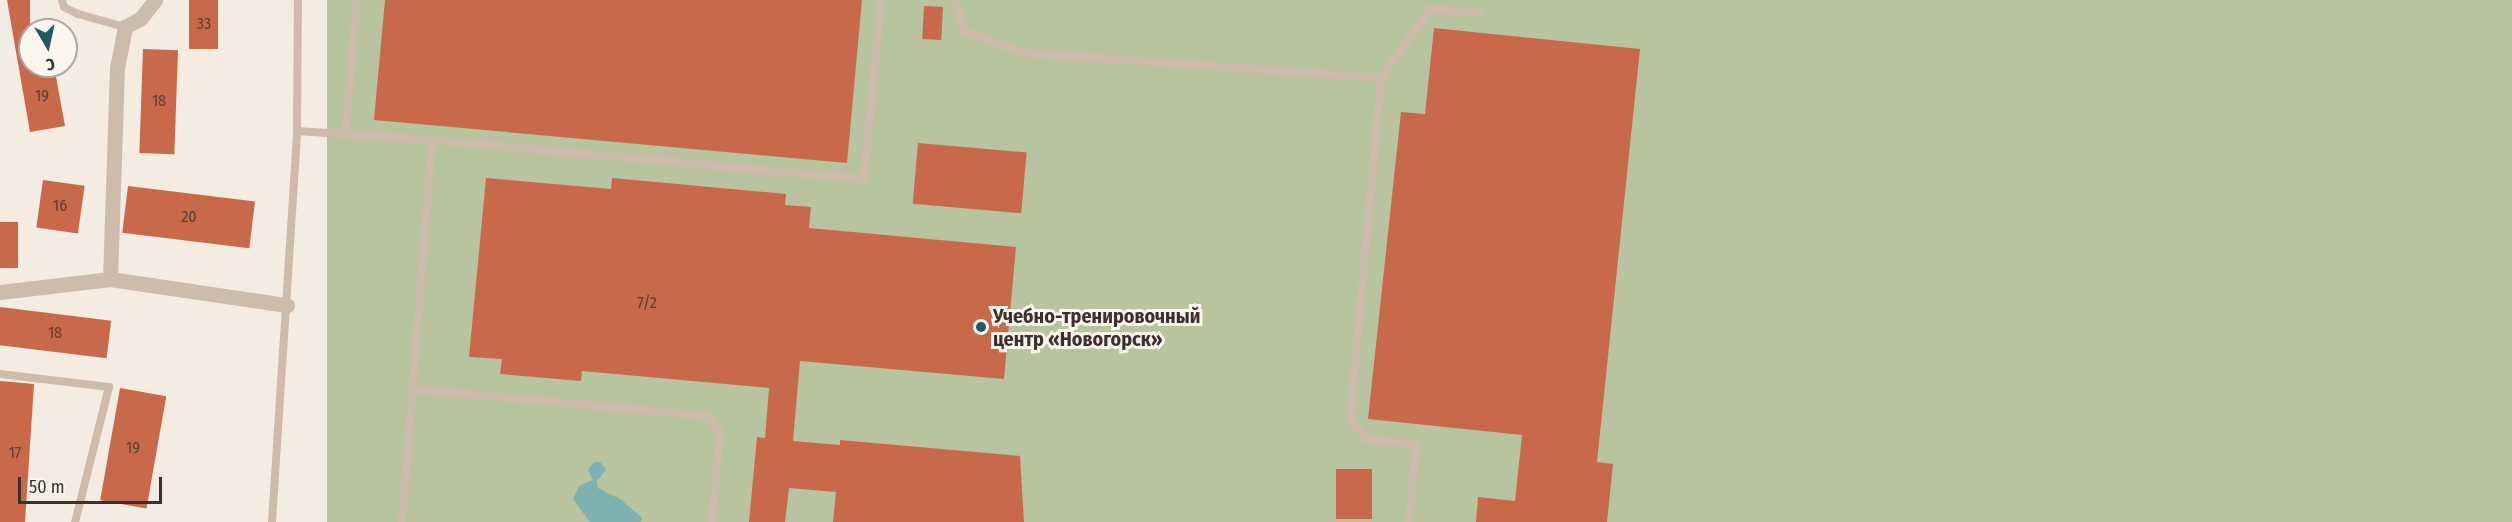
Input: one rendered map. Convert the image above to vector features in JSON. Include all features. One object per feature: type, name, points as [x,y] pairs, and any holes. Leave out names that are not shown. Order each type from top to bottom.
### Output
[{"type":"street","points":[[110,279],[117,68],[125,27],[141,18],[154,0]]},
{"type":"street","points":[[0,292],[110,279],[287,305]]},
{"type":"lane","points":[[62,0],[64,7],[78,14],[125,27]]},
{"type":"lane","points":[[272,522],[297,131],[298,0]]},
{"type":"lane","points":[[345,134],[357,0]]},
{"type":"lane","points":[[297,131],[432,140],[864,179],[881,0]]},
{"type":"lane","points":[[955,0],[965,32],[1025,53],[1381,78]]},
{"type":"lane","points":[[1409,522],[1416,444],[1367,440],[1350,419],[1381,78],[1430,9],[1480,13]]},
{"type":"lane","points":[[402,522],[432,140]]},
{"type":"lane","points":[[0,374],[109,387],[75,522]]},
{"type":"lane","points":[[412,389],[707,416],[720,432],[712,522]]},
{"type":"green space","name":"Учебно-тренировочный центр «Новогорск»","points":[[327,0],[2512,0],[2512,522],[327,522]]},
{"type":"water","points":[[594,462],[600,462],[606,470],[597,481],[598,488],[620,499],[642,518],[641,522],[590,522],[573,499],[579,486],[593,480],[588,470]]},
{"type":"building","points":[[7,0],[30,0],[30,18],[18,18],[18,63]]},
{"type":"building","points":[[189,0],[218,0],[218,49],[189,49]]},
{"type":"building","points":[[385,0],[862,0],[847,163],[374,120]]},
{"type":"building","points":[[924,6],[943,7],[941,40],[922,39]]},
{"type":"building","points":[[1434,28],[1640,49],[1597,462],[1613,464],[1607,522],[1476,522],[1478,497],[1515,501],[1522,435],[1368,419],[1401,112],[1425,114]]},
{"type":"building","points":[[143,49],[178,50],[174,154],[139,153]]},
{"type":"building","points":[[21,78],[56,78],[65,126],[30,132]]},
{"type":"building","points":[[918,143],[1027,152],[1021,213],[913,204]]},
{"type":"building","points":[[486,178],[611,189],[612,178],[786,194],[785,205],[811,207],[809,228],[1016,247],[1004,379],[800,361],[793,441],[840,445],[840,440],[1020,456],[1024,522],[833,522],[836,492],[789,488],[785,522],[749,522],[757,437],[765,438],[769,388],[582,371],[581,381],[500,374],[502,359],[469,357]]},
{"type":"building","points":[[43,180],[85,186],[78,233],[36,228]]},
{"type":"building","points":[[128,186],[255,202],[249,248],[122,233]]},
{"type":"building","points":[[0,222],[18,222],[18,268],[0,268]]},
{"type":"building","points":[[0,307],[111,321],[107,358],[0,345]]},
{"type":"building","points":[[0,381],[34,384],[25,522],[0,522]]},
{"type":"building","points":[[120,388],[166,396],[146,508],[100,500]]},
{"type":"building","points":[[1336,469],[1372,469],[1372,519],[1336,519]]},
{"type":"place","name":"Учебно-тренировочный центр «Новогорск»","points":[[981,327]]}]
